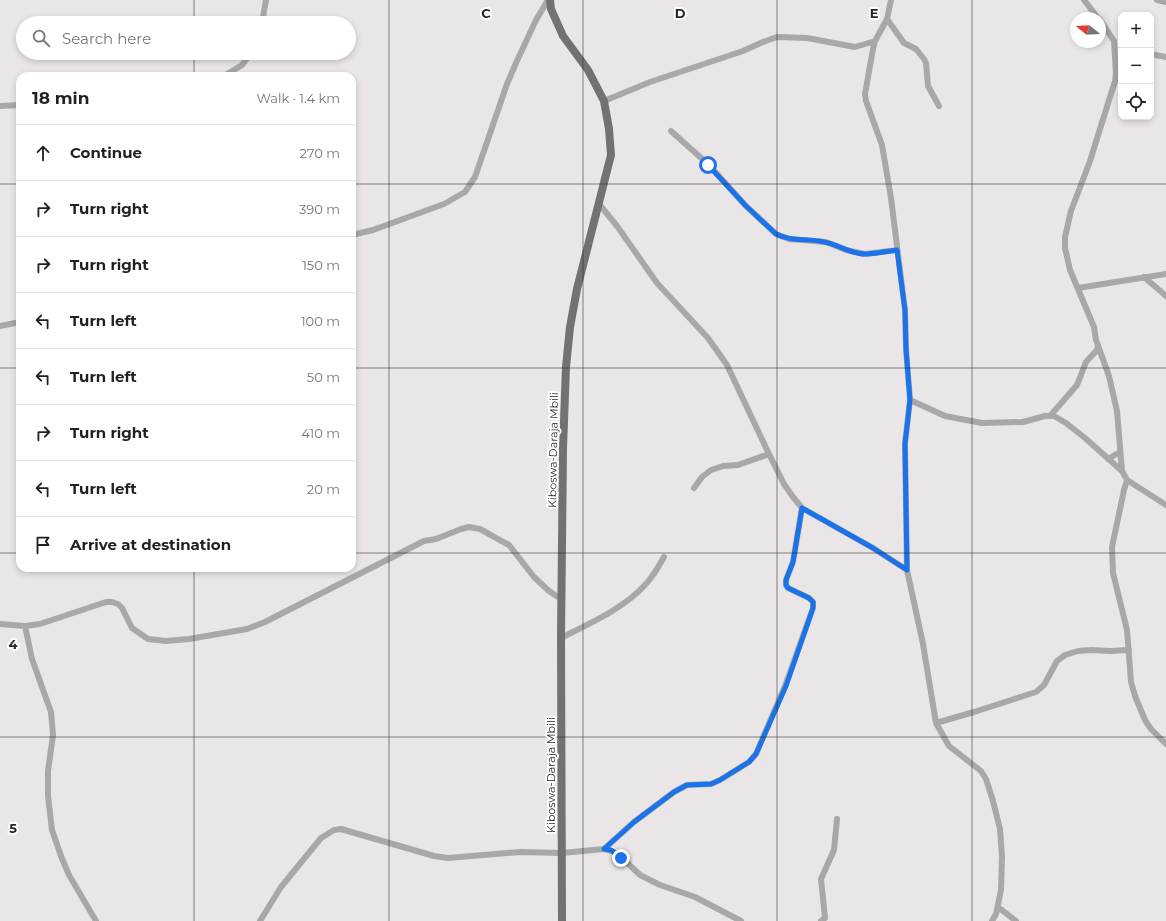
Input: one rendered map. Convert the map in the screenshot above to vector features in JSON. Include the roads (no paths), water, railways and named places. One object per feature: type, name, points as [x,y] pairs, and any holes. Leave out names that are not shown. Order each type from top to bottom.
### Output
[{"type":"main road","name":"Kiboswa-Daraja Mbili","points":[[549,0],[551,9],[563,36],[588,70],[604,101],[609,129],[611,155],[577,289],[570,327],[566,367],[562,448],[562,921]]},
{"type":"street","points":[[263,16],[266,0]]},
{"type":"street","points":[[356,234],[373,230],[438,207],[455,199],[465,192],[475,177],[516,62],[536,20],[549,0]]},
{"type":"street","points":[[891,0],[887,19],[875,41],[865,94],[866,102],[882,145],[891,198],[905,310],[910,400],[905,444],[907,570],[923,644],[936,722],[949,746],[981,771],[986,779],[993,801],[1000,836],[1002,864],[1001,890],[998,907],[992,921]]},
{"type":"street","points":[[1084,0],[1093,12]]},
{"type":"street","points":[[1157,0],[1166,2]]},
{"type":"street","points":[[887,19],[904,42],[916,50],[924,59],[926,63],[928,86],[939,106]]},
{"type":"street","points":[[1106,29],[1114,41],[1115,81],[1090,161],[1071,211],[1065,237],[1065,248],[1070,270],[1094,327],[1098,345],[1109,376],[1117,410],[1122,471]]},
{"type":"street","points":[[604,101],[650,82],[743,51],[777,37],[807,38],[855,47],[875,41]]},
{"type":"street","points":[[1114,41],[1118,43]]},
{"type":"street","points":[[1154,55],[1166,57]]},
{"type":"street","points":[[231,72],[242,65],[246,60]]},
{"type":"street","points":[[0,106],[16,105]]},
{"type":"street","points":[[671,131],[708,165],[746,206],[776,234],[789,239],[826,242],[846,250],[865,254],[897,250]]},
{"type":"street","points":[[599,204],[617,226],[657,283],[708,338],[719,353],[738,387],[784,484],[802,508],[873,548],[907,570]]},
{"type":"street","points":[[1078,288],[1166,274]]},
{"type":"street","points":[[1144,277],[1166,296]]},
{"type":"street","points":[[0,326],[16,323]]},
{"type":"street","points":[[1050,416],[1077,385],[1086,362],[1097,350],[1098,345]]},
{"type":"street","points":[[910,400],[945,416],[982,423],[1023,422],[1054,416],[1066,423],[1085,438],[1122,471],[1127,480],[1166,505]]},
{"type":"street","points":[[1108,459],[1120,452]]},
{"type":"street","points":[[694,488],[702,477],[711,470],[723,466],[738,465],[769,454]]},
{"type":"street","points":[[1127,480],[1112,547],[1113,574],[1127,630],[1131,682],[1139,709],[1151,729],[1166,744]]},
{"type":"street","points":[[604,849],[634,822],[674,792],[687,785],[711,784],[720,780],[749,762],[756,754],[786,686],[813,608],[813,602],[809,598],[788,588],[786,585],[786,580],[793,562],[802,508]]},
{"type":"street","points":[[0,624],[25,626],[40,624],[106,602],[112,602],[118,604],[122,608],[132,628],[148,639],[166,641],[248,630],[424,541],[436,539],[469,527],[480,529],[508,543],[534,578],[561,599]]},
{"type":"street","points":[[561,638],[601,618],[628,600],[646,585],[664,557]]},
{"type":"street","points":[[25,626],[32,659],[51,712],[54,735],[48,771],[48,796],[52,830],[61,856],[70,875],[96,921]]},
{"type":"street","points":[[936,722],[968,714],[1036,692],[1044,685],[1057,661],[1065,655],[1078,651],[1129,650]]},
{"type":"street","points":[[821,921],[825,918],[821,879],[834,850],[837,819]]},
{"type":"street","points":[[260,921],[281,887],[320,838],[334,830],[342,829],[434,856],[448,858],[520,852],[562,853],[604,849],[617,853],[640,875],[660,885],[695,897],[741,921]]},
{"type":"street","points":[[998,907],[1016,921]]}]
